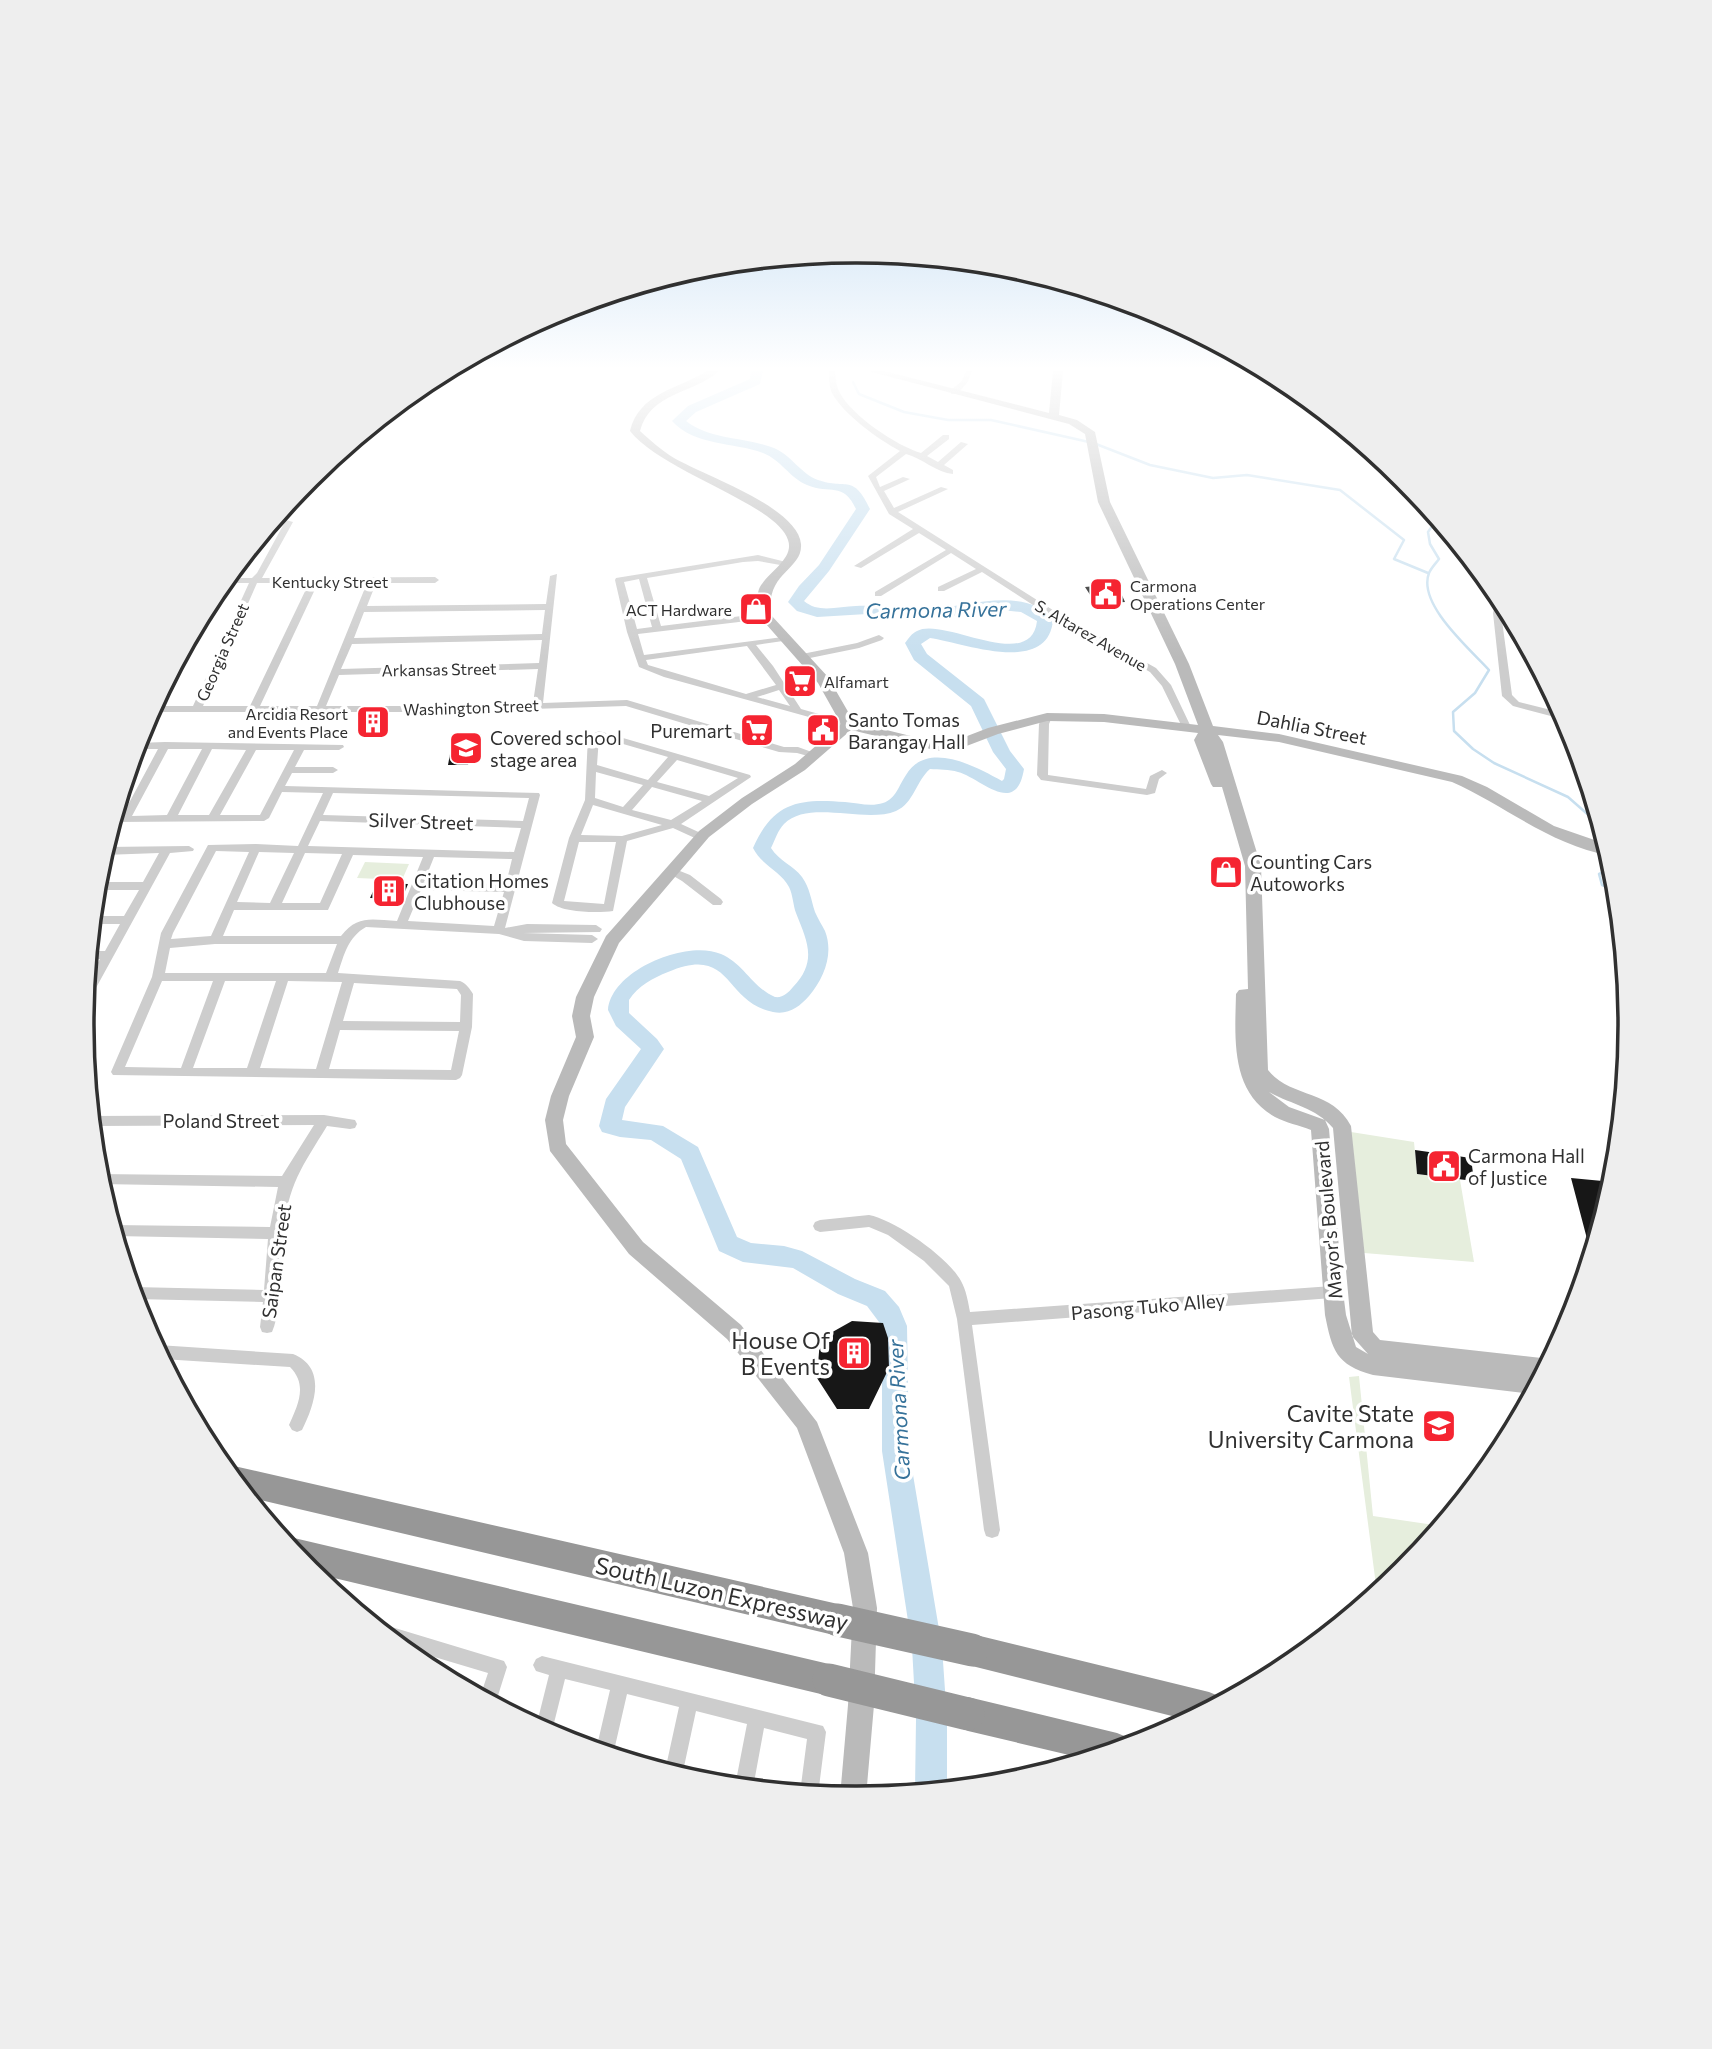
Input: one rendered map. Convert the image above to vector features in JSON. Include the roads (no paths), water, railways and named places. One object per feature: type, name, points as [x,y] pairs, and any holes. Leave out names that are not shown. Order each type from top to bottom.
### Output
[{"type":"highway","name":"South Luzon Expressway","points":[[249,1484],[972,1650],[1196,1706]]},
{"type":"highway","points":[[313,1557],[1101,1746]]},
{"type":"main road","points":[[685,467],[746,499],[791,530],[795,551],[765,590],[765,616],[805,656],[842,708],[848,725],[810,759],[747,801],[701,837],[670,872],[602,935],[581,1016],[585,1037],[560,1096],[554,1120],[558,1146],[636,1248],[734,1332],[806,1422],[856,1553],[865,1608],[854,1786]]},
{"type":"main road","name":"Mayor's Boulevard","points":[[1098,467],[1104,502],[1182,664],[1207,729],[1216,742],[1253,866],[1259,1071],[1265,1080],[1274,1086],[1322,1106],[1342,1126],[1363,1336],[1379,1349],[1536,1366]]},
{"type":"main road","name":"Dahlia Street","points":[[848,725],[939,747],[950,747],[993,731],[1047,717],[1104,718],[1279,738],[1457,779],[1482,790],[1556,832],[1596,846]]},
{"type":"main road","name":"Mayor's Boulevard","points":[[1207,729],[1201,740],[1222,795],[1241,865],[1245,968],[1244,1055],[1252,1084],[1269,1103],[1281,1111],[1318,1125],[1322,1145],[1332,1292],[1342,1342],[1348,1354],[1360,1362],[1527,1384]]},
{"type":"street","points":[[884,467],[872,476],[873,482],[880,490],[906,479]]},
{"type":"street","points":[[942,467],[950,472]]},
{"type":"street","points":[[892,512],[944,489]]},
{"type":"street","name":"S. Altarez Avenue","points":[[880,490],[892,512],[1053,614],[1153,670],[1166,685],[1186,727]]},
{"type":"street","name":"Georgia Street","points":[[197,709],[254,581],[261,574],[289,522]]},
{"type":"street","points":[[858,566],[919,529]]},
{"type":"street","points":[[878,594],[951,550]]},
{"type":"street","points":[[786,564],[758,558],[743,559],[619,580],[639,658],[644,667],[848,725]]},
{"type":"street","points":[[941,589],[982,569]]},
{"type":"street","points":[[538,705],[554,576]]},
{"type":"street","points":[[642,576],[657,629]]},
{"type":"street","name":"Kentucky Street","points":[[238,581],[435,580]]},
{"type":"street","points":[[253,710],[314,582]]},
{"type":"street","points":[[320,710],[372,582]]},
{"type":"street","points":[[362,609],[549,607]]},
{"type":"street","points":[[1497,615],[1507,696],[1516,704],[1551,713]]},
{"type":"street","points":[[632,632],[765,616]]},
{"type":"street","points":[[348,641],[545,637]]},
{"type":"street","points":[[639,658],[787,638]]},
{"type":"street","points":[[805,656],[879,638]]},
{"type":"street","points":[[749,643],[797,710]]},
{"type":"street","name":"Arkansas Street","points":[[334,672],[543,666]]},
{"type":"street","points":[[746,697],[782,686]]},
{"type":"street","name":"Washington Street","points":[[163,709],[320,710],[627,703],[783,750],[790,757],[810,759]]},
{"type":"street","points":[[1047,717],[1044,724],[1042,775],[1045,778],[1147,792],[1151,791],[1154,778],[1163,773]]},
{"type":"street","points":[[574,838],[622,839],[673,824],[746,776],[599,734],[593,736],[590,800],[574,838],[558,903],[565,906],[610,908],[622,839]]},
{"type":"street","points":[[147,746],[339,747]]},
{"type":"street","points":[[126,808],[165,746]]},
{"type":"street","points":[[171,818],[209,746]]},
{"type":"street","points":[[213,818],[253,746]]},
{"type":"street","points":[[123,819],[264,818],[300,747]]},
{"type":"street","points":[[625,811],[675,756]]},
{"type":"street","points":[[591,766],[710,800]]},
{"type":"street","points":[[290,770],[333,770]]},
{"type":"street","points":[[281,789],[535,795],[509,888],[503,931]]},
{"type":"street","points":[[275,905],[329,791]]},
{"type":"street","points":[[590,800],[673,824],[701,837]]},
{"type":"street","name":"Silver Street","points":[[315,818],[528,825]]},
{"type":"street","points":[[158,977],[331,977],[460,985],[467,994],[466,1027],[456,1075],[117,1072],[158,977],[167,933],[212,847],[517,856]]},
{"type":"street","points":[[215,940],[257,847]]},
{"type":"street","points":[[115,851],[189,849]]},
{"type":"street","points":[[96,977],[166,850]]},
{"type":"street","points":[[229,906],[324,907],[349,851]]},
{"type":"street","points":[[402,923],[430,853]]},
{"type":"street","points":[[670,872],[686,878],[717,902]]},
{"type":"street","points":[[107,886],[146,886]]},
{"type":"street","points":[[416,886],[509,888]]},
{"type":"street","points":[[102,920],[126,920]]},
{"type":"street","points":[[331,977],[344,940],[355,927],[365,923],[402,923],[503,931],[524,937],[569,933],[602,935]]},
{"type":"street","points":[[165,944],[215,940],[344,940]]},
{"type":"street","points":[[98,955],[109,955]]},
{"type":"street","points":[[185,1073],[221,977]]},
{"type":"street","points":[[252,1073],[283,978]]},
{"type":"street","points":[[321,1074],[349,978]]},
{"type":"street","points":[[337,1025],[466,1027]]},
{"type":"street","name":"Poland Street","points":[[101,1121],[324,1120],[350,1124]]},
{"type":"street","name":"Saipan Street","points":[[267,1327],[276,1233],[287,1182],[324,1120]]},
{"type":"street","points":[[110,1179],[287,1182]]},
{"type":"street","points":[[820,1226],[872,1221],[883,1225],[929,1257],[954,1282],[964,1319],[992,1530]]},
{"type":"street","points":[[123,1230],[276,1233]]},
{"type":"street","name":"Pasong Tuko Alley","points":[[964,1319],[1332,1292]]},
{"type":"street","points":[[144,1293],[272,1296]]},
{"type":"street","points":[[170,1354],[293,1361],[302,1367],[310,1384],[306,1408],[297,1424]]},
{"type":"street","points":[[409,1641],[498,1667],[491,1692]]},
{"type":"street","points":[[545,1719],[551,1667],[757,1717],[817,1732],[811,1784]]},
{"type":"street","points":[[607,1744],[620,1684]]},
{"type":"street","points":[[676,1764],[689,1701]]},
{"type":"street","points":[[746,1777],[757,1717]]},
{"type":"waterway","name":"Carmona River","points":[[792,467],[811,482],[842,486],[853,491],[863,509],[824,568],[804,589],[796,602],[802,608],[817,613],[850,610],[943,613],[1010,606],[1029,610],[1045,620],[1040,635],[1024,646],[997,648],[930,633],[922,634],[913,643],[920,657],[978,703],[1002,752],[1015,769],[1013,781],[1008,786],[999,787],[964,767],[926,763],[915,774],[901,799],[884,809],[834,807],[798,810],[778,820],[762,848],[769,859],[798,885],[819,948],[812,977],[800,993],[784,1006],[772,1005],[762,1000],[729,969],[710,957],[699,956],[669,963],[638,979],[619,999],[618,1010],[628,1025],[653,1049],[614,1105],[610,1126],[655,1132],[690,1153],[728,1244],[735,1249],[793,1258],[846,1287],[873,1296],[890,1315],[897,1349],[893,1383],[895,1451],[927,1647],[932,1719],[931,1781]]},
{"type":"waterway","points":[[1158,467],[1213,478],[1247,475],[1340,490],[1404,540],[1394,559],[1428,573]]},
{"type":"waterway","points":[[1432,526],[1428,532],[1430,544],[1439,559],[1429,573],[1427,585],[1431,598],[1447,625],[1489,670],[1475,693],[1453,712],[1454,731],[1473,749],[1494,763],[1568,797],[1588,815]]},
{"type":"waterway","points":[[1602,873],[1599,874],[1605,886]]},
{"type":"place","name":"Carmona Operations Center","points":[[1106,594]]},
{"type":"place","name":"ACT Hardware","points":[[756,609]]},
{"type":"place","name":"Alfamart","points":[[800,681]]},
{"type":"place","name":"Arcidia Resort and Events Place","points":[[373,722]]},
{"type":"place","name":"Puremart","points":[[757,730]]},
{"type":"place","name":"Santo Tomas Barangay Hall","points":[[823,730]]},
{"type":"place","name":"Covered school stage area","points":[[466,748]]},
{"type":"place","name":"Counting Cars Autoworks","points":[[1226,872]]},
{"type":"place","name":"Citation Homes Clubhouse","points":[[389,891]]},
{"type":"place","name":"Carmona Hall of Justice","points":[[1444,1166]]},
{"type":"place","name":"House Of B Events","points":[[854,1353]]},
{"type":"place","name":"Cavite State University Carmona","points":[[1439,1426]]}]
